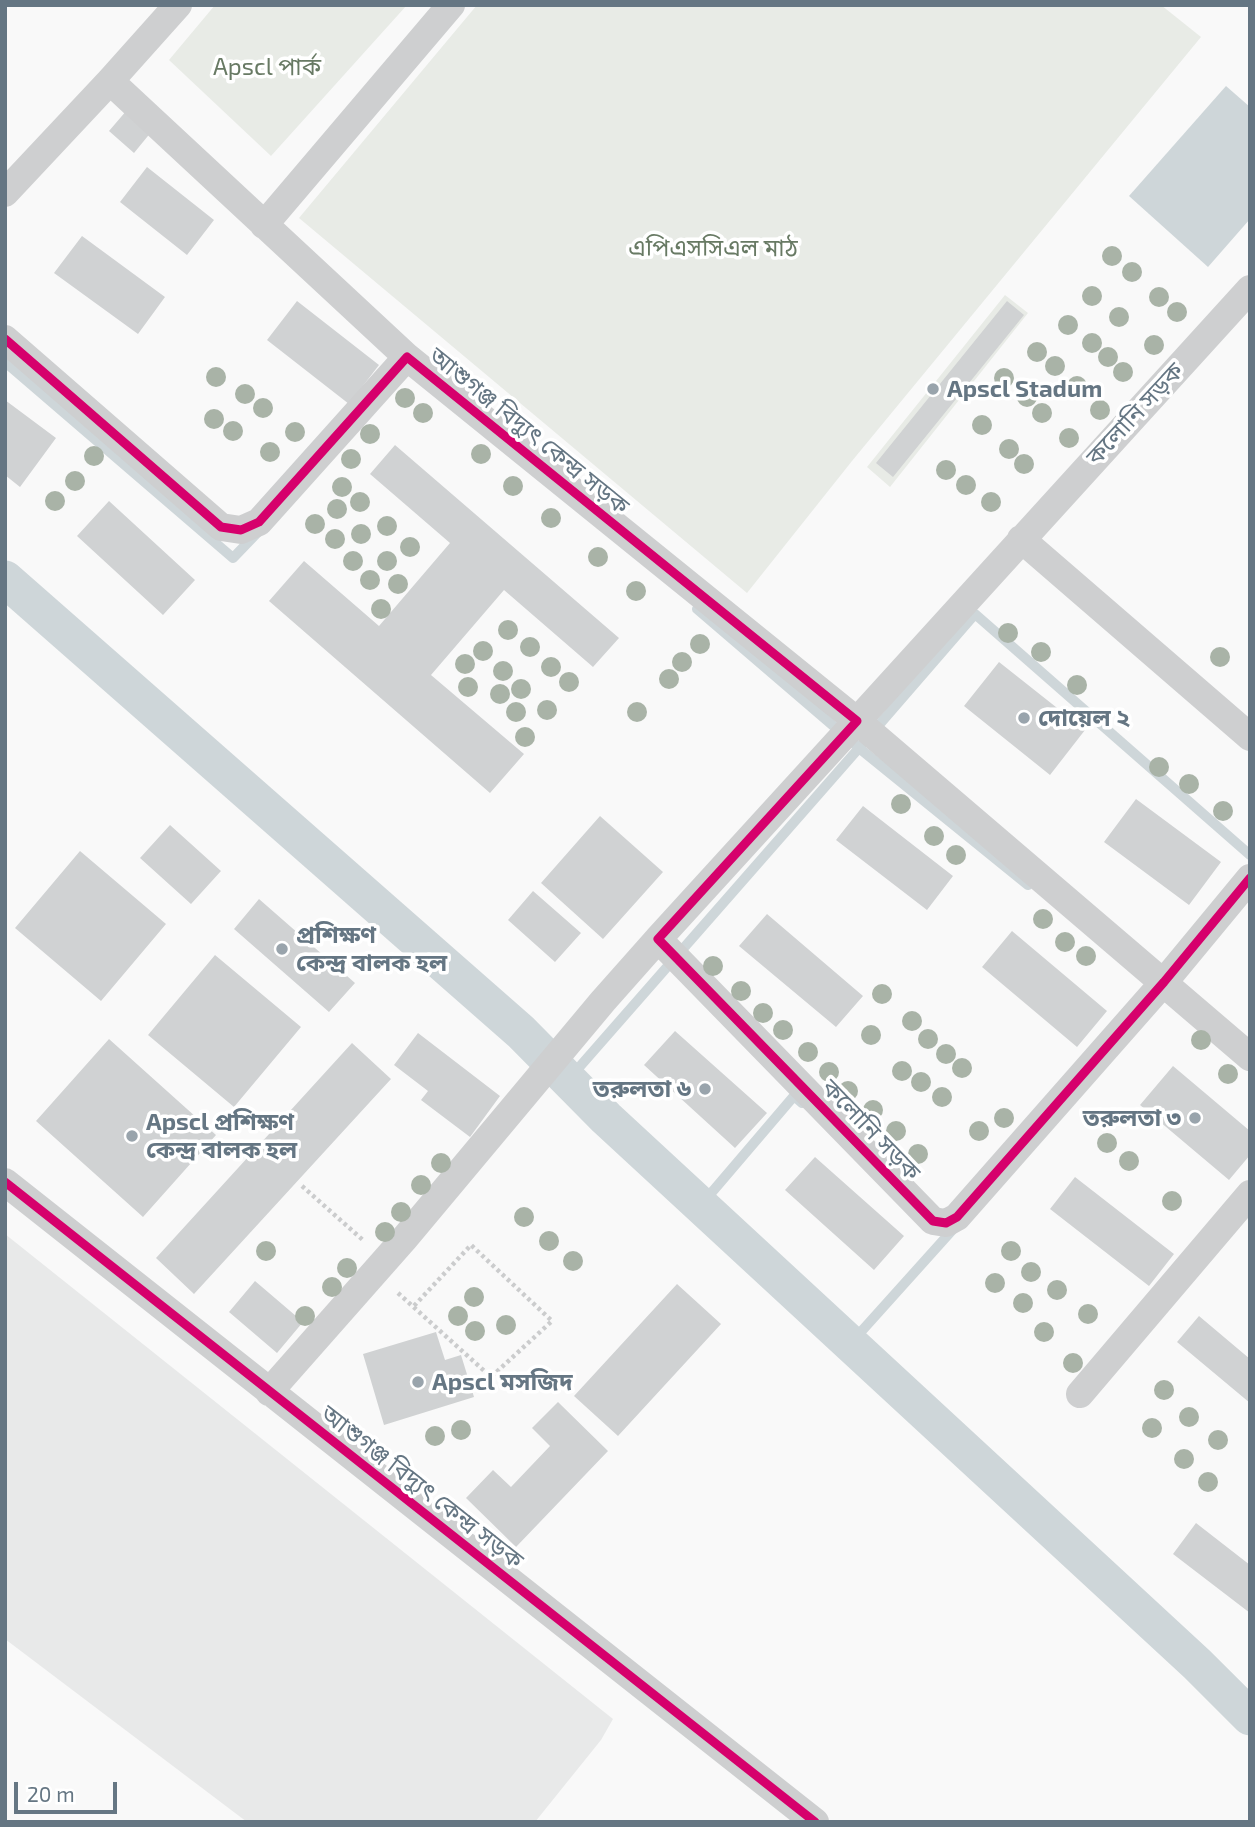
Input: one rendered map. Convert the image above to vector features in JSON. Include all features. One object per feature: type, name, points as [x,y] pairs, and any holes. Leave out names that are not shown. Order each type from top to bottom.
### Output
[{"type":"street","points":[[5,193],[178,5]]},
{"type":"street","points":[[264,225],[451,5]]},
{"type":"street","name":"আশুগঞ্জ বিদ্যুৎ কেন্দ্র সড়ক","points":[[110,81],[407,357],[858,720]]},
{"type":"street","name":"কলোনি সড়ক","points":[[1250,289],[658,939],[933,1221],[946,1223],[957,1217],[1164,982],[1250,878]]},
{"type":"street","name":"আশুগঞ্জ বিদ্যুৎ কেন্দ্র সড়ক","points":[[5,339],[221,527],[241,530],[259,522],[407,357]]},
{"type":"street","points":[[1021,539],[1250,737]]},
{"type":"street","points":[[858,720],[1250,1057]]},
{"type":"street","points":[[269,1392],[479,1152],[603,1001],[658,939]]},
{"type":"street","name":"আশুগঞ্জ বিদ্যুৎ কেন্দ্র সড়ক","points":[[5,1182],[815,1822]]},
{"type":"street","points":[[1080,1394],[1250,1194]]},
{"type":"path","points":[[302,1186],[380,1266],[413,1307],[491,1377],[552,1321],[471,1245],[413,1307]]},
{"type":"shaded area","points":[[1226,86],[1250,107],[1250,219],[1208,267],[1129,196]]},
{"type":"shaded area","points":[[5,1234],[613,1719],[601,1740],[535,1822],[247,1822],[5,1639]]},
{"type":"green space","name":"Apscl পার্ক","points":[[215,5],[407,5],[271,156],[169,60]]},
{"type":"green space","name":"এপিএসসিএল মাঠ","points":[[477,5],[1161,5],[1201,37],[852,461],[747,593],[299,218]]},
{"type":"green space","points":[[1005,295],[1028,313],[890,487],[867,467]]},
{"type":"building","points":[[127,110],[152,131],[134,153],[109,131]]},
{"type":"building","points":[[147,167],[214,220],[187,255],[120,202]]},
{"type":"building","points":[[82,236],[165,297],[138,334],[54,273]]},
{"type":"building","points":[[297,301],[379,365],[349,404],[267,340]]},
{"type":"building","points":[[1007,301],[1024,315],[893,477],[876,463]]},
{"type":"building","points":[[5,400],[56,438],[20,487],[5,475]]},
{"type":"building","points":[[395,445],[619,638],[593,667],[504,590],[431,675],[524,754],[490,793],[269,601],[304,561],[379,626],[450,543],[370,474]]},
{"type":"building","points":[[109,501],[195,580],[163,615],[77,536]]},
{"type":"building","name":"দোয়েল ২","points":[[999,662],[1085,730],[1050,775],[964,706]]},
{"type":"building","points":[[1136,799],[1221,862],[1189,905],[1104,842]]},
{"type":"building","points":[[863,806],[953,876],[927,910],[836,840]]},
{"type":"building","points":[[600,816],[663,872],[603,939],[541,883]]},
{"type":"building","points":[[170,825],[221,871],[191,904],[140,858]]},
{"type":"building","points":[[80,851],[166,924],[101,1001],[15,928]]},
{"type":"building","points":[[533,891],[581,933],[555,962],[508,920]]},
{"type":"building","points":[[259,899],[355,983],[329,1012],[234,929]]},
{"type":"building","points":[[767,914],[863,996],[836,1027],[739,946]]},
{"type":"building","points":[[1012,931],[1107,1011],[1077,1047],[982,967]]},
{"type":"building","points":[[215,955],[301,1027],[234,1107],[148,1035]]},
{"type":"building","name":"তরুলতা ৬","points":[[675,1031],[767,1113],[735,1148],[644,1065]]},
{"type":"building","points":[[418,1033],[500,1096],[470,1137],[421,1100],[428,1091],[394,1065]]},
{"type":"building","points":[[109,1039],[216,1135],[143,1217],[36,1121]]},
{"type":"building","points":[[352,1043],[391,1079],[194,1294],[156,1258]]},
{"type":"building","name":"তরুলতা ৩","points":[[1173,1066],[1250,1131],[1250,1155],[1229,1180],[1140,1105]]},
{"type":"building","points":[[815,1157],[904,1236],[874,1270],[785,1190]]},
{"type":"building","points":[[1075,1177],[1174,1254],[1149,1286],[1050,1209]]},
{"type":"building","points":[[255,1281],[303,1322],[277,1353],[229,1312]]},
{"type":"building","points":[[677,1284],[721,1324],[618,1436],[574,1396]]},
{"type":"building","points":[[1199,1316],[1250,1359],[1250,1403],[1177,1342]]},
{"type":"building","points":[[436,1332],[445,1360],[461,1355],[474,1397],[384,1425],[363,1354]]},
{"type":"building","points":[[558,1402],[608,1451],[516,1547],[466,1498],[493,1470],[511,1487],[550,1446],[532,1428]]},
{"type":"building","points":[[1196,1523],[1250,1565],[1250,1613],[1173,1554]]},
{"type":"waterway","points":[[5,362],[233,558],[258,532]]},
{"type":"waterway","points":[[5,579],[521,1032],[606,1118],[1197,1664],[1250,1717]]},
{"type":"waterway","points":[[568,1080],[859,748],[697,609]]},
{"type":"waterway","points":[[1028,885],[859,748],[975,614],[1250,855]]},
{"type":"waterway","points":[[701,1205],[794,1096],[802,1103]]},
{"type":"waterway","points":[[850,1344],[956,1226]]},
{"type":"cycle path","points":[[5,339],[221,527],[241,530],[259,522],[407,357],[857,721],[658,939],[933,1221],[946,1223],[957,1217],[1164,982],[1250,878]]},
{"type":"cycle path","points":[[5,1182],[815,1822]]},
{"type":"place","name":"Apscl Stadum","points":[[933,389]]},
{"type":"place","name":"দোয়েল ২","points":[[1024,718]]},
{"type":"place","name":"প্রশিক্ষণ কেন্দ্র বালক হল","points":[[282,949]]},
{"type":"place","name":"তরুলতা ৬","points":[[705,1089]]},
{"type":"place","name":"তরুলতা ৩","points":[[1195,1118]]},
{"type":"place","name":"Apscl প্রশিক্ষণ কেন্দ্র বালক হল","points":[[132,1136]]},
{"type":"place","name":"Apscl মসজিদ","points":[[418,1382]]}]
